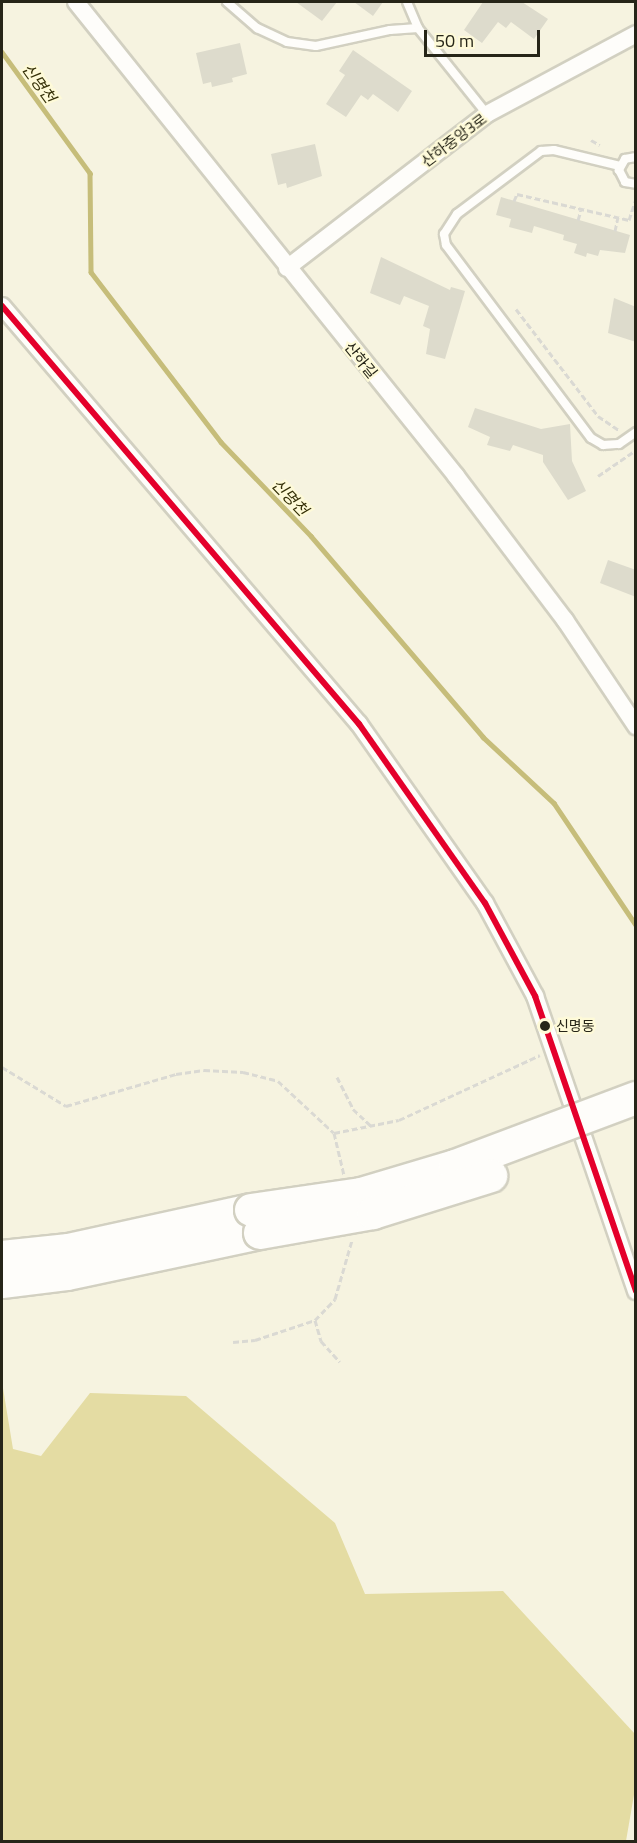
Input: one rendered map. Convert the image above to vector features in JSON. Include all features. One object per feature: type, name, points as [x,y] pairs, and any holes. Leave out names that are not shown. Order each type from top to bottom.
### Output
[{"type":"highway","points":[[2,1282],[67,1274],[372,1191],[455,1166],[636,1098]]},
{"type":"highway","points":[[2,1257],[69,1250],[255,1222],[311,1227],[419,1201],[636,1120]]},
{"type":"street","name":"산하길","points":[[76,2],[524,566],[636,726]]},
{"type":"street","name":"산하중앙3로","points":[[286,267],[487,114],[636,34]]},
{"type":"street","points":[[2,306],[390,763],[512,948],[555,1047],[636,1291]]},
{"type":"lane","points":[[227,2],[232,10],[257,28],[287,42],[306,45],[340,43],[390,30],[418,28]]},
{"type":"lane","points":[[407,2],[418,28],[487,114]]},
{"type":"lane","points":[[620,166],[554,150],[541,151],[457,214],[444,234],[446,245],[591,438],[603,444],[620,444],[631,431]]},
{"type":"lane","points":[[636,157],[625,159],[620,166],[622,179],[636,184]]},
{"type":"path","points":[[591,140],[600,145]]},
{"type":"path","points":[[514,201],[517,194],[629,220],[636,198]]},
{"type":"path","points":[[578,220],[581,210]]},
{"type":"path","points":[[615,231],[618,218]]},
{"type":"path","points":[[516,309],[598,416],[619,430],[631,431]]},
{"type":"path","points":[[598,476],[636,450]]},
{"type":"path","points":[[334,1133],[399,1120],[448,1100],[555,1047]]},
{"type":"path","points":[[2,1066],[66,1106],[176,1074],[204,1070],[243,1072],[278,1081],[334,1133],[347,1186]]},
{"type":"path","points":[[337,1077],[353,1109],[371,1126]]},
{"type":"path","points":[[233,1342],[255,1340],[315,1320],[335,1299],[345,1276],[353,1237]]},
{"type":"path","points":[[315,1320],[321,1341],[340,1362]]},
{"type":"shaded area","points":[[2,1382],[13,1449],[41,1456],[90,1393],[186,1396],[335,1523],[365,1594],[503,1591],[635,1734],[635,1789],[626,1841],[2,1841]]},
{"type":"building","points":[[296,2],[337,2],[322,21]]},
{"type":"building","points":[[354,2],[383,2],[373,16]]},
{"type":"building","points":[[483,2],[522,2],[548,19],[534,39],[511,22],[506,28],[498,22],[482,43],[464,30]]},
{"type":"building","points":[[240,43],[247,74],[232,78],[233,82],[212,87],[211,82],[203,84],[196,53]]},
{"type":"building","points":[[353,50],[412,91],[398,112],[373,94],[368,100],[361,95],[346,117],[326,104],[345,75],[339,71]]},
{"type":"building","points":[[315,144],[322,176],[287,188],[286,183],[278,185],[271,154]]},
{"type":"building","points":[[501,197],[630,235],[625,253],[600,250],[598,256],[587,253],[586,257],[574,253],[577,244],[563,240],[564,235],[534,226],[532,233],[509,227],[511,219],[496,215]]},
{"type":"building","points":[[381,257],[450,290],[451,287],[465,291],[445,359],[426,354],[430,329],[423,326],[429,306],[404,296],[400,305],[370,293]]},
{"type":"building","points":[[614,298],[636,307],[636,342],[608,333]]},
{"type":"building","points":[[475,408],[541,429],[570,424],[572,461],[586,491],[568,500],[543,462],[543,455],[513,445],[510,451],[487,445],[490,437],[468,427]]},
{"type":"building","points":[[608,560],[636,570],[636,597],[600,583]]},
{"type":"waterway","name":"신명천","points":[[2,52],[90,173],[91,272],[221,442],[311,536],[483,737],[554,803],[636,925]]},
{"type":"transit line","points":[[2,306],[359,724],[485,903],[535,996],[636,1291]]},
{"type":"place","name":"신명동","points":[[545,1026]]}]
